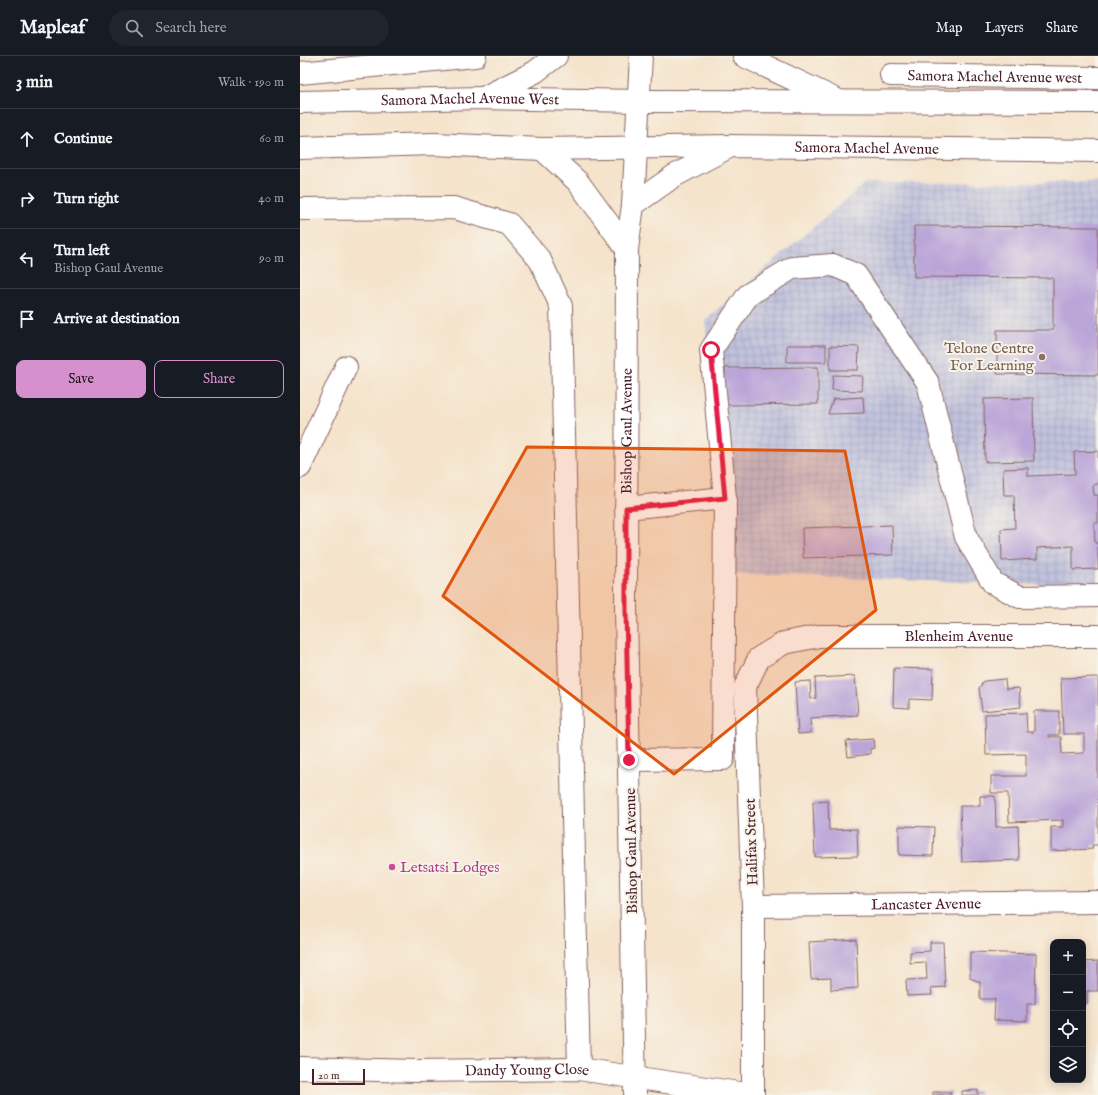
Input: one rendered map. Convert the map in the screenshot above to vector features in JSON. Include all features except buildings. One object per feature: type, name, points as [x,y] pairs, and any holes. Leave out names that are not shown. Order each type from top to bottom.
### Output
[{"type":"main road","points":[[300,73],[475,56]]},
{"type":"main road","points":[[482,98],[535,72],[556,56]]},
{"type":"main road","name":"Bishop Gaul Avenue","points":[[635,1086],[626,610],[627,249],[633,205],[640,101],[641,56]]},
{"type":"main road","points":[[744,56],[842,102]]},
{"type":"main road","name":"Samora Machel Avenue west","points":[[891,75],[1098,78]]},
{"type":"main road","name":"Samora Machel Avenue West","points":[[300,102],[482,98],[640,101]]},
{"type":"main road","points":[[640,101],[1098,102]]},
{"type":"main road","points":[[300,148],[434,144],[542,148],[636,147]]},
{"type":"main road","points":[[633,205],[674,176],[730,146]]},
{"type":"main road","name":"Samora Machel Avenue","points":[[636,147],[730,146],[1098,151]]},
{"type":"main road","points":[[542,148],[578,182],[627,249]]},
{"type":"main road","points":[[300,209],[454,208],[509,224],[540,260],[561,306],[578,1069]]},
{"type":"main road","points":[[629,760],[723,759],[725,498],[711,350],[748,295],[792,268],[833,265],[856,275],[928,383],[966,537],[993,583],[1020,597],[1098,596]]},
{"type":"main road","points":[[300,467],[346,367]]},
{"type":"main road","points":[[626,508],[725,498]]},
{"type":"main road","name":"Blenheim Avenue","points":[[819,636],[1098,636]]},
{"type":"main road","name":"Halifax Street","points":[[752,1095],[753,906],[745,687],[759,658],[784,643],[819,636]]},
{"type":"main road","name":"Lancaster Avenue","points":[[753,906],[1098,902]]},
{"type":"main road","name":"Dandy Young Close","points":[[300,1068],[416,1071],[578,1069],[635,1086],[752,1095]]},
{"type":"highlighted area","points":[[527,447],[845,451],[876,610],[674,774],[443,596]]},
{"type":"shaded area","points":[[1098,182],[1098,587],[733,574],[705,320],[865,183]]},
{"type":"place","name":"Telone Centre For Learning","points":[[1042,357]]},
{"type":"place","name":"Letsatsi Lodges","points":[[392,867]]},
{"type":"route","points":[[629,760],[626,610],[626,508],[725,498],[711,350]]}]
